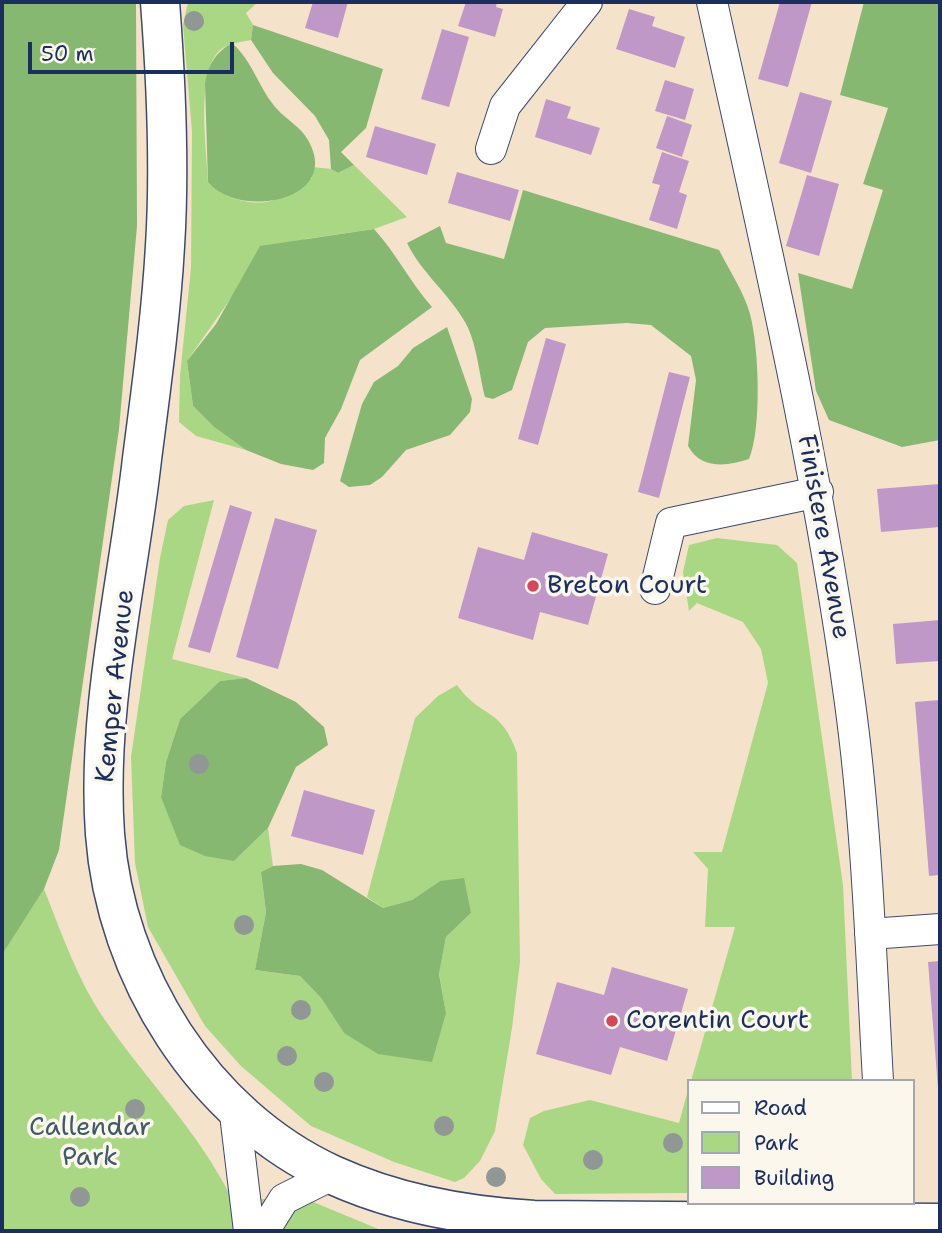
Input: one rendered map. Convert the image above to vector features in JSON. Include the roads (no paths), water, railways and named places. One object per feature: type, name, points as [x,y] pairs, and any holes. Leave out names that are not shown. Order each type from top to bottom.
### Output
[{"type":"street","name":"Kemper Avenue","points":[[160,2],[164,62],[165,244],[142,461],[108,713],[105,832],[110,880],[127,943],[154,1003],[177,1041],[234,1106],[294,1154],[332,1175],[396,1199],[487,1217],[884,1214],[940,1223]]},
{"type":"street","points":[[491,149],[505,106],[587,2]]},
{"type":"street","name":"Finistere Avenue","points":[[712,2],[818,492],[851,706],[870,934],[878,1079]]},
{"type":"street","points":[[655,589],[671,523],[818,492]]},
{"type":"street","points":[[870,934],[940,929]]},
{"type":"street","points":[[234,1106],[249,1231]]},
{"type":"street","points":[[264,1231],[284,1199],[332,1175]]},
{"type":"place","name":"Breton Court","points":[[533,586]]},
{"type":"place","name":"Corentin Court","points":[[612,1021]]},
{"type":"park label","name":"Callendar Park","points":[[90,1143]]}]
